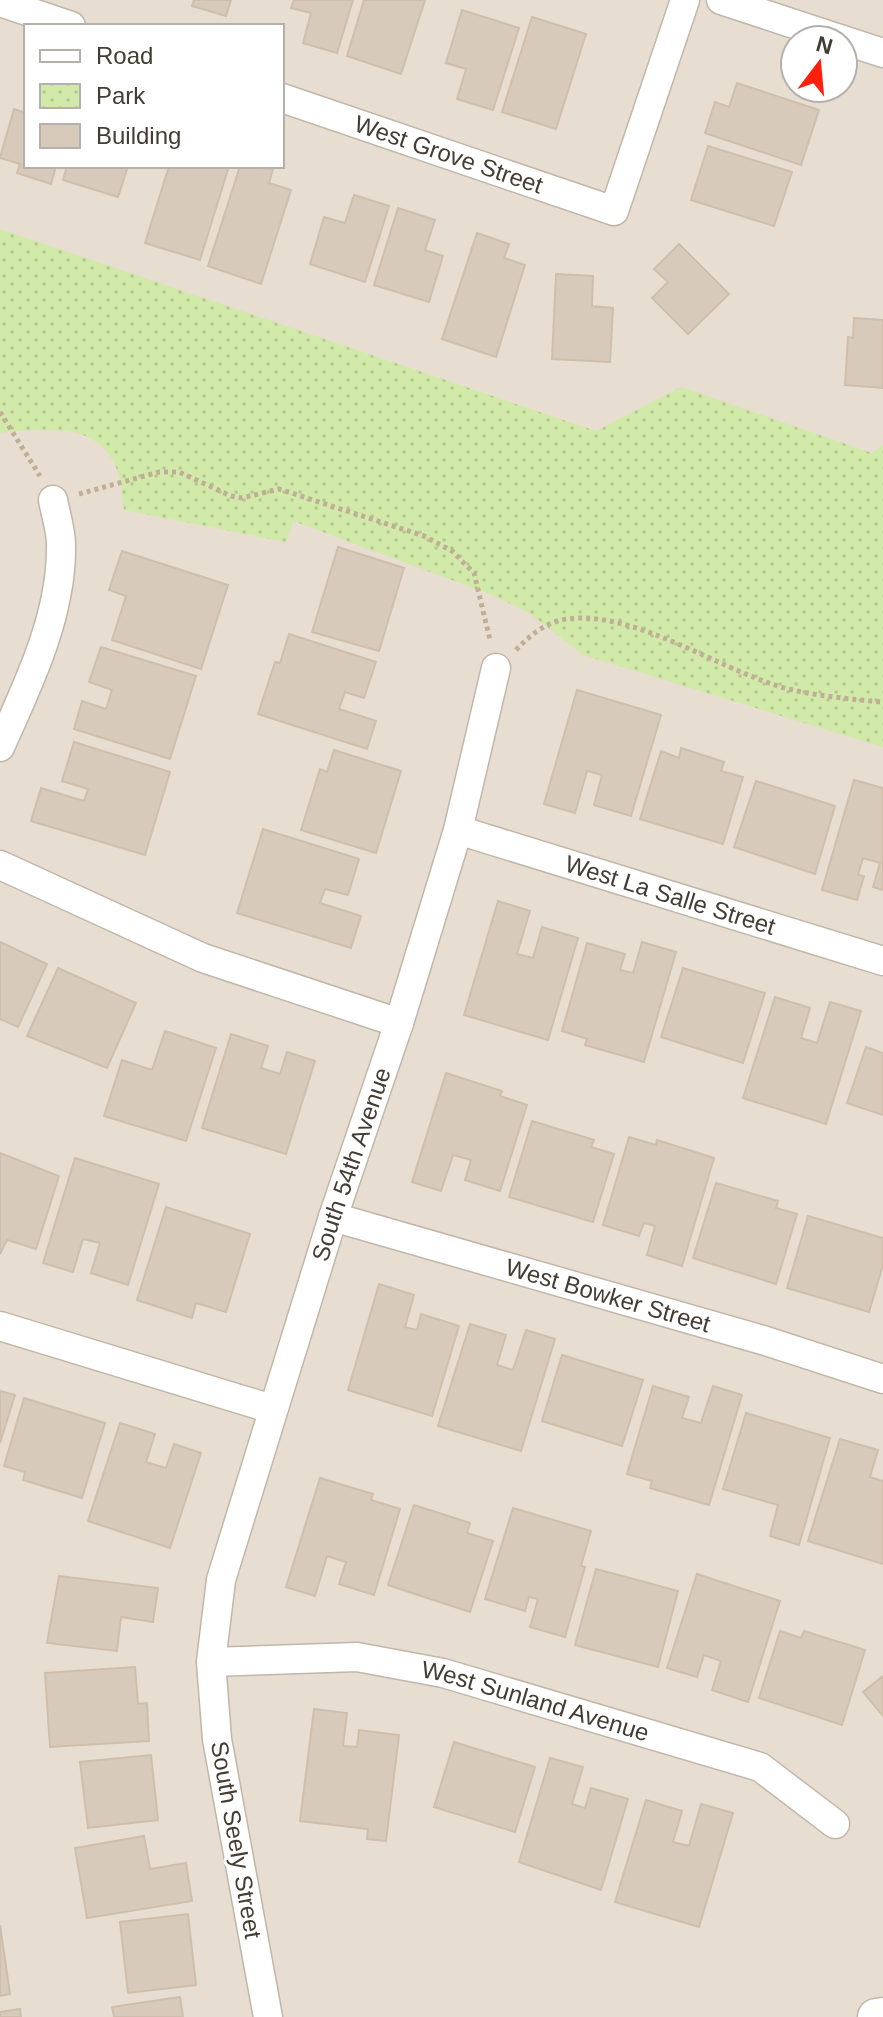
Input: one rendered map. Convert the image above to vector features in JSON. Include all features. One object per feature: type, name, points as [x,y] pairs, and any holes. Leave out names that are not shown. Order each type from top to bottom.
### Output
[{"type":"street","name":"West Grove Street","points":[[284,99],[614,211],[685,0]]},
{"type":"street","points":[[721,0],[794,24]]},
{"type":"street","points":[[0,2],[65,24]]},
{"type":"street","points":[[859,45],[883,53]]},
{"type":"street","points":[[0,747],[33,672],[59,590],[62,546],[53,500]]},
{"type":"street","name":"South 54th Avenue","points":[[211,1662],[221,1580],[272,1409],[399,1023],[458,830],[496,668]]},
{"type":"street","name":"West La Salle Street","points":[[458,830],[883,961]]},
{"type":"street","points":[[0,865],[203,958],[399,1023]]},
{"type":"street","name":"West Bowker Street","points":[[333,1217],[766,1341],[883,1379]]},
{"type":"street","points":[[0,1326],[272,1409]]},
{"type":"street","name":"West Sunland Avenue","points":[[211,1662],[357,1657],[443,1673],[760,1767],[835,1824]]},
{"type":"street","name":"South Seely Street","points":[[211,1662],[217,1739],[268,2017]]},
{"type":"street","points":[[876,2017],[883,2016]]},
{"type":"path","points":[[0,412],[53,500],[159,472],[179,472],[231,496],[242,498],[279,489],[424,536],[452,551],[474,573],[496,668]]},
{"type":"path","points":[[496,668],[534,632],[564,619],[590,618],[639,630],[782,687],[883,702]]},
{"type":"shaded area","points":[[0,0],[883,0],[883,2017],[0,2017]]},
{"type":"green space","points":[[0,229],[596,431],[681,387],[872,453],[883,445],[883,747],[583,655],[529,613],[492,595],[293,521],[286,542],[124,510],[118,473],[110,456],[99,444],[85,436],[52,430],[0,433]]},
{"type":"building","points":[[194,0],[231,0],[226,16],[192,6]]},
{"type":"building","points":[[294,0],[353,0],[337,53],[303,43],[311,13],[291,8]]},
{"type":"building","points":[[364,0],[425,0],[401,74],[347,56]]},
{"type":"building","points":[[462,10],[519,28],[493,110],[457,99],[466,69],[446,63]]},
{"type":"building","points":[[532,17],[586,34],[556,129],[502,112]]},
{"type":"building","points":[[737,83],[779,97],[779,104],[801,104],[819,110],[801,165],[705,133],[715,102],[729,107]]},
{"type":"building","points":[[14,109],[24,112],[24,168],[55,168],[51,184],[17,173],[20,164],[0,158]]},
{"type":"building","points":[[708,146],[792,172],[774,226],[691,200]]},
{"type":"building","points":[[66,168],[127,168],[118,197],[63,180]]},
{"type":"building","points":[[168,168],[228,168],[200,260],[145,243]]},
{"type":"building","points":[[239,168],[273,169],[269,183],[291,190],[261,284],[208,266]]},
{"type":"building","points":[[354,195],[389,206],[365,282],[310,264],[324,217],[345,223]]},
{"type":"building","points":[[398,208],[435,220],[425,250],[443,256],[429,302],[374,285]]},
{"type":"building","points":[[477,233],[509,244],[504,258],[525,265],[496,357],[442,339]]},
{"type":"building","points":[[679,244],[729,294],[688,334],[652,298],[668,282],[654,269]]},
{"type":"building","points":[[556,274],[593,276],[592,306],[613,308],[610,362],[552,359]]},
{"type":"building","points":[[854,318],[883,320],[883,388],[845,385],[848,337],[853,338]]},
{"type":"building","points":[[338,547],[404,568],[379,651],[312,632]]},
{"type":"building","points":[[122,551],[228,585],[201,669],[112,640],[126,596],[109,590]]},
{"type":"building","points":[[289,634],[376,662],[364,698],[345,692],[339,709],[376,721],[367,749],[258,714],[275,662],[280,663]]},
{"type":"building","points":[[101,647],[196,676],[170,759],[74,729],[82,701],[106,709],[112,690],[89,682]]},
{"type":"building","points":[[577,690],[661,715],[631,816],[594,805],[602,775],[587,771],[575,813],[544,804]]},
{"type":"building","points":[[74,742],[170,772],[145,855],[31,821],[41,788],[84,801],[88,789],[62,781]]},
{"type":"building","points":[[681,748],[724,762],[721,771],[743,777],[723,844],[640,819],[661,751],[679,758]]},
{"type":"building","points":[[334,750],[401,771],[376,853],[301,830],[320,769],[327,772]]},
{"type":"building","points":[[854,780],[883,788],[883,890],[873,887],[880,863],[863,858],[858,875],[864,876],[857,900],[822,890]]},
{"type":"building","points":[[756,781],[835,806],[815,874],[734,847]]},
{"type":"building","points":[[263,829],[359,859],[348,895],[325,889],[320,903],[361,916],[351,948],[237,913]]},
{"type":"building","points":[[498,901],[530,911],[517,954],[533,958],[542,927],[578,938],[548,1040],[464,1015]]},
{"type":"building","points":[[0,942],[47,964],[18,1027],[0,1019]]},
{"type":"building","points":[[642,942],[676,952],[644,1062],[585,1045],[587,1039],[562,1031],[587,943],[625,954],[620,970],[633,973]]},
{"type":"building","points":[[58,968],[136,1003],[107,1068],[27,1036]]},
{"type":"building","points":[[683,968],[765,993],[743,1063],[661,1037]]},
{"type":"building","points":[[775,997],[810,1008],[801,1038],[817,1043],[830,1002],[861,1011],[826,1124],[743,1098]]},
{"type":"building","points":[[165,1031],[216,1048],[186,1141],[104,1116],[122,1060],[152,1070]]},
{"type":"building","points":[[231,1034],[268,1046],[261,1068],[280,1074],[287,1052],[315,1061],[286,1154],[202,1128]]},
{"type":"building","points":[[866,1047],[883,1053],[883,1115],[847,1103]]},
{"type":"building","points":[[446,1073],[502,1091],[500,1096],[527,1105],[500,1191],[465,1180],[471,1160],[453,1155],[441,1191],[412,1182]]},
{"type":"building","points":[[532,1121],[594,1140],[591,1147],[614,1154],[593,1222],[509,1197]]},
{"type":"building","points":[[629,1137],[656,1145],[657,1140],[714,1158],[682,1266],[647,1255],[655,1226],[644,1223],[639,1236],[603,1225]]},
{"type":"building","points":[[0,1153],[59,1176],[36,1249],[7,1240],[0,1254]]},
{"type":"building","points":[[75,1158],[159,1184],[128,1285],[91,1273],[100,1243],[83,1239],[73,1272],[43,1263]]},
{"type":"building","points":[[716,1183],[778,1201],[776,1208],[797,1214],[776,1284],[693,1258]]},
{"type":"building","points":[[166,1207],[250,1234],[226,1312],[196,1303],[192,1318],[137,1300]]},
{"type":"building","points":[[808,1216],[883,1238],[883,1265],[869,1312],[787,1288]]},
{"type":"building","points":[[379,1284],[414,1295],[405,1327],[417,1330],[421,1314],[459,1326],[432,1416],[348,1390]]},
{"type":"building","points":[[470,1324],[506,1335],[497,1365],[513,1370],[526,1330],[555,1339],[521,1451],[438,1426]]},
{"type":"building","points":[[562,1355],[643,1380],[622,1446],[542,1421]]},
{"type":"building","points":[[653,1386],[689,1397],[682,1418],[701,1423],[713,1386],[742,1395],[709,1505],[650,1488],[652,1481],[627,1474]]},
{"type":"building","points":[[0,1391],[15,1395],[0,1443]]},
{"type":"building","points":[[24,1398],[105,1423],[82,1498],[23,1480],[25,1472],[4,1466]]},
{"type":"building","points":[[746,1413],[830,1438],[799,1545],[770,1536],[778,1505],[723,1489]]},
{"type":"building","points":[[120,1423],[155,1434],[146,1462],[166,1468],[174,1444],[201,1453],[170,1548],[88,1521]]},
{"type":"building","points":[[840,1439],[878,1450],[870,1477],[883,1481],[883,1564],[808,1541]]},
{"type":"building","points":[[320,1478],[373,1494],[371,1500],[400,1509],[374,1595],[339,1584],[346,1562],[327,1556],[315,1596],[286,1587]]},
{"type":"building","points":[[414,1505],[470,1523],[467,1533],[493,1541],[470,1612],[388,1585]]},
{"type":"building","points":[[513,1508],[591,1531],[581,1566],[585,1567],[565,1637],[530,1627],[538,1599],[529,1597],[525,1611],[485,1599]]},
{"type":"building","points":[[596,1569],[678,1591],[658,1667],[575,1645]]},
{"type":"building","points":[[697,1574],[780,1601],[748,1702],[712,1690],[721,1661],[704,1655],[697,1677],[667,1668]]},
{"type":"building","points":[[59,1576],[158,1588],[153,1622],[121,1617],[117,1651],[47,1643]]},
{"type":"building","points":[[780,1631],[801,1638],[804,1631],[865,1650],[842,1725],[759,1698]]},
{"type":"building","points":[[135,1667],[138,1704],[147,1703],[149,1741],[50,1747],[45,1673]]},
{"type":"building","points":[[883,1676],[883,1716],[863,1692]]},
{"type":"building","points":[[314,1709],[347,1713],[343,1746],[357,1747],[359,1730],[399,1735],[386,1841],[367,1839],[368,1829],[300,1821]]},
{"type":"building","points":[[454,1742],[535,1767],[515,1832],[434,1807]]},
{"type":"building","points":[[151,1755],[158,1820],[88,1828],[80,1762]]},
{"type":"building","points":[[550,1758],[583,1767],[572,1804],[585,1808],[591,1788],[628,1799],[601,1890],[519,1862]]},
{"type":"building","points":[[646,1800],[682,1811],[673,1842],[689,1846],[701,1804],[733,1813],[699,1927],[615,1902]]},
{"type":"building","points":[[144,1836],[150,1869],[186,1863],[192,1901],[87,1918],[75,1848]]},
{"type":"building","points":[[188,1914],[196,1985],[128,1993],[120,1922]]},
{"type":"building","points":[[0,1925],[10,1994],[0,1996]]},
{"type":"building","points":[[180,1997],[183,2017],[114,2017],[112,2007]]},
{"type":"building","points":[[20,2009],[21,2017],[0,2017],[0,2012]]}]
